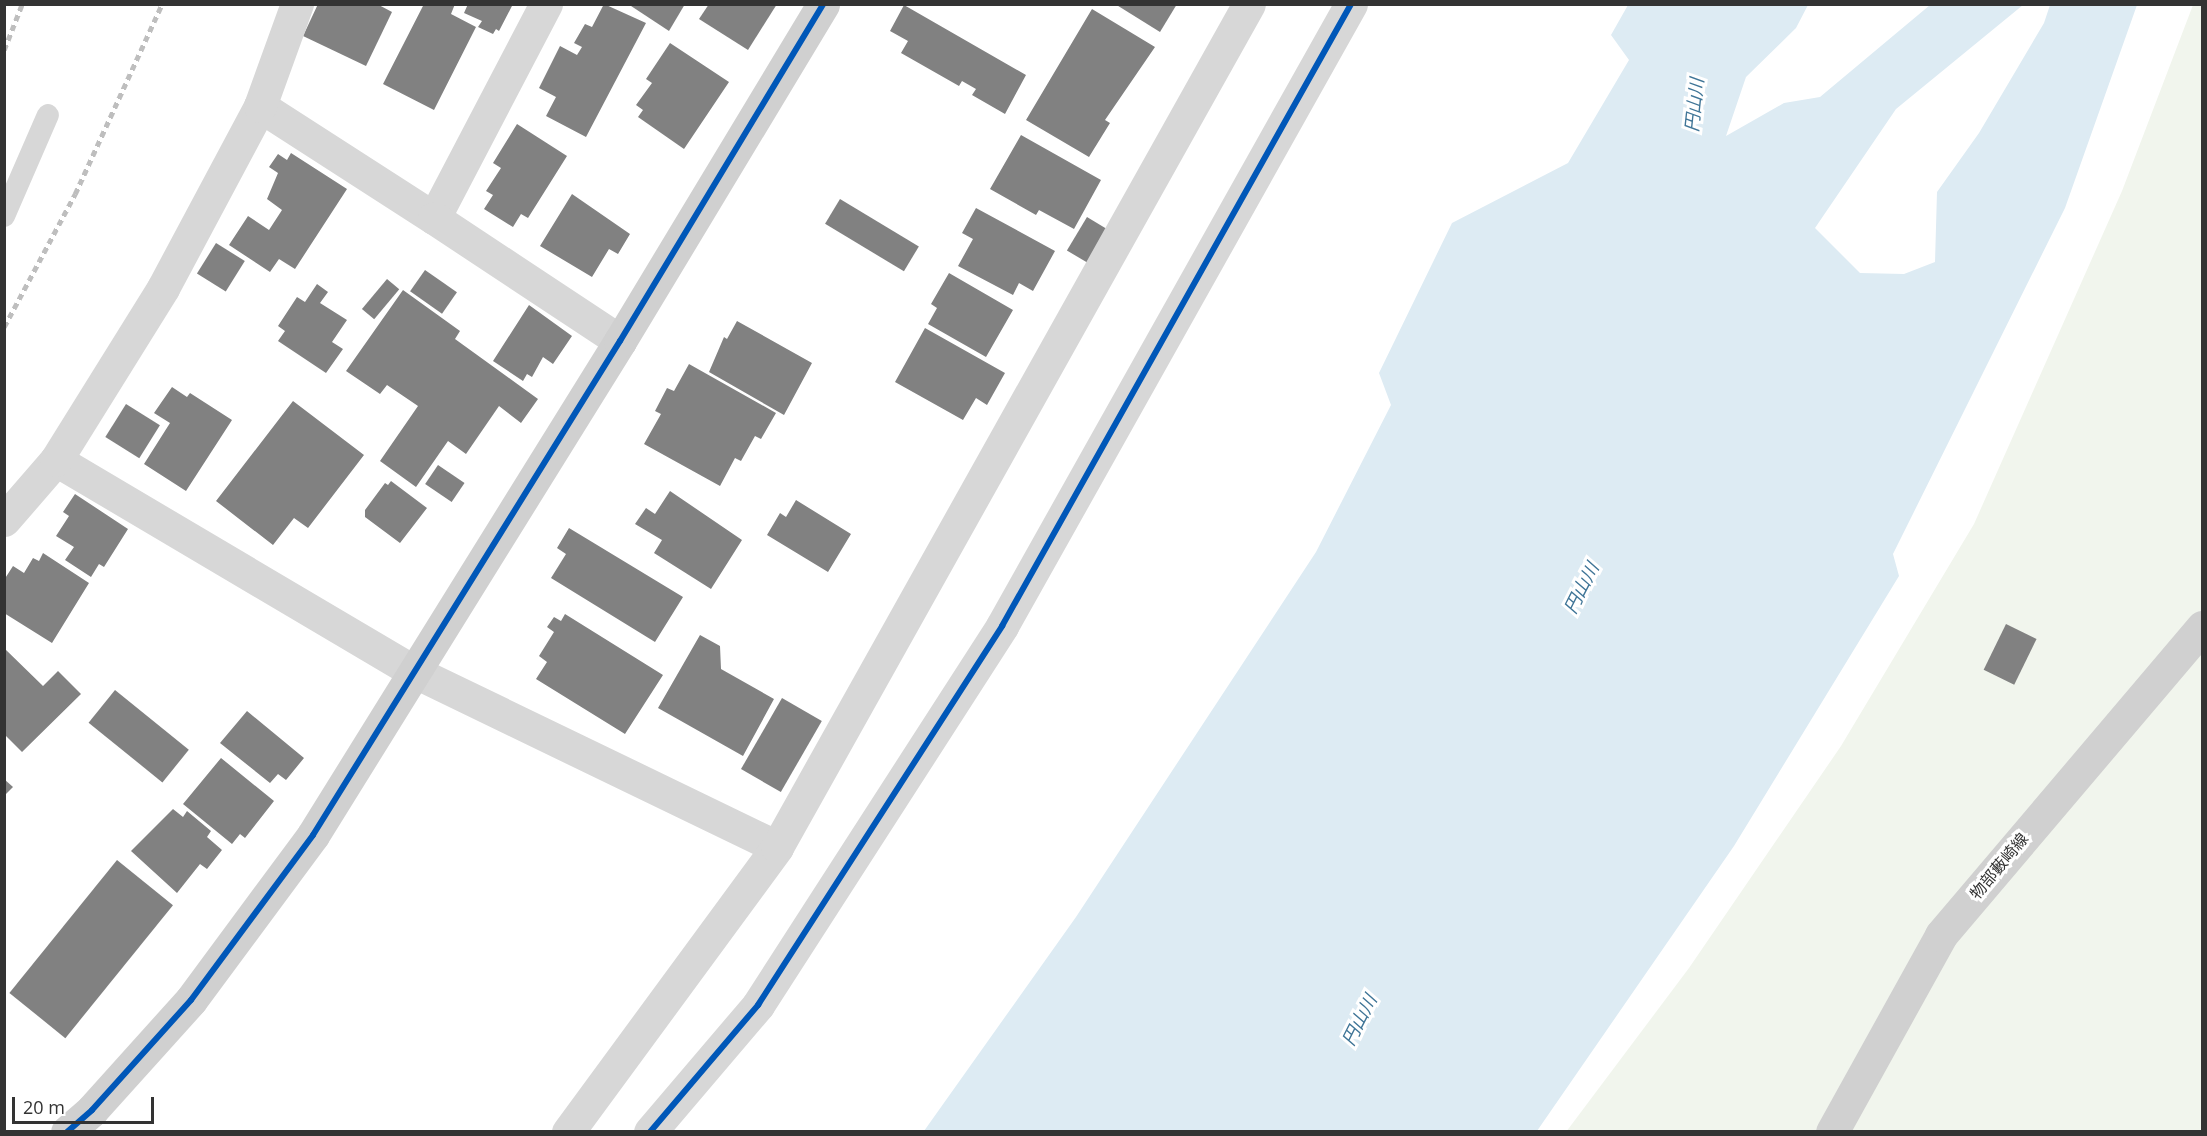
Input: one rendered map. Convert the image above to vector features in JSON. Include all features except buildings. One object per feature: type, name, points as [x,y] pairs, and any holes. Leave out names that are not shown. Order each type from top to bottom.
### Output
[{"type":"street","points":[[4,520],[56,460],[163,288],[260,106],[297,4]]},
{"type":"street","points":[[434,218],[546,4]]},
{"type":"street","points":[[68,1131],[191,1000],[312,835],[620,341],[823,4]]},
{"type":"street","points":[[568,1131],[777,847],[1249,4]]},
{"type":"street","points":[[650,1131],[758,1005],[1002,626],[1352,4]]},
{"type":"street","points":[[260,106],[620,341]]},
{"type":"street","points":[[56,460],[415,672],[777,847]]},
{"type":"street","name":"物部藪崎線","points":[[1832,1131],[1941,935],[2202,627]]},
{"type":"lane","points":[[4,216],[48,115]]},
{"type":"shaded area","points":[[2193,5],[2202,5],[2202,1131],[1566,1132],[1689,968],[1841,746],[1974,524],[2122,191]]},
{"type":"water","name":"円山川","points":[[1628,5],[1808,5],[1796,28],[1746,77],[1726,136],[1784,103],[1820,97],[1930,5],[2023,5],[1896,109],[1815,228],[1860,273],[1904,274],[1935,262],[1937,192],[1979,133],[2044,23],[2050,5],[2137,5],[2065,208],[1893,554],[1899,576],[1734,846],[1537,1131],[924,1131],[1076,917],[1316,552],[1391,405],[1379,373],[1452,223],[1568,163],[1629,60],[1611,35]]},
{"type":"railway","points":[[4,50],[22,4]]},
{"type":"railway","points":[[4,327],[75,194],[162,4]]},
{"type":"cycle path","points":[[67,1132],[92,1110],[191,1000],[313,835],[620,341],[823,4]]},
{"type":"cycle path","points":[[650,1132],[758,1005],[1002,626],[1351,4]]}]
